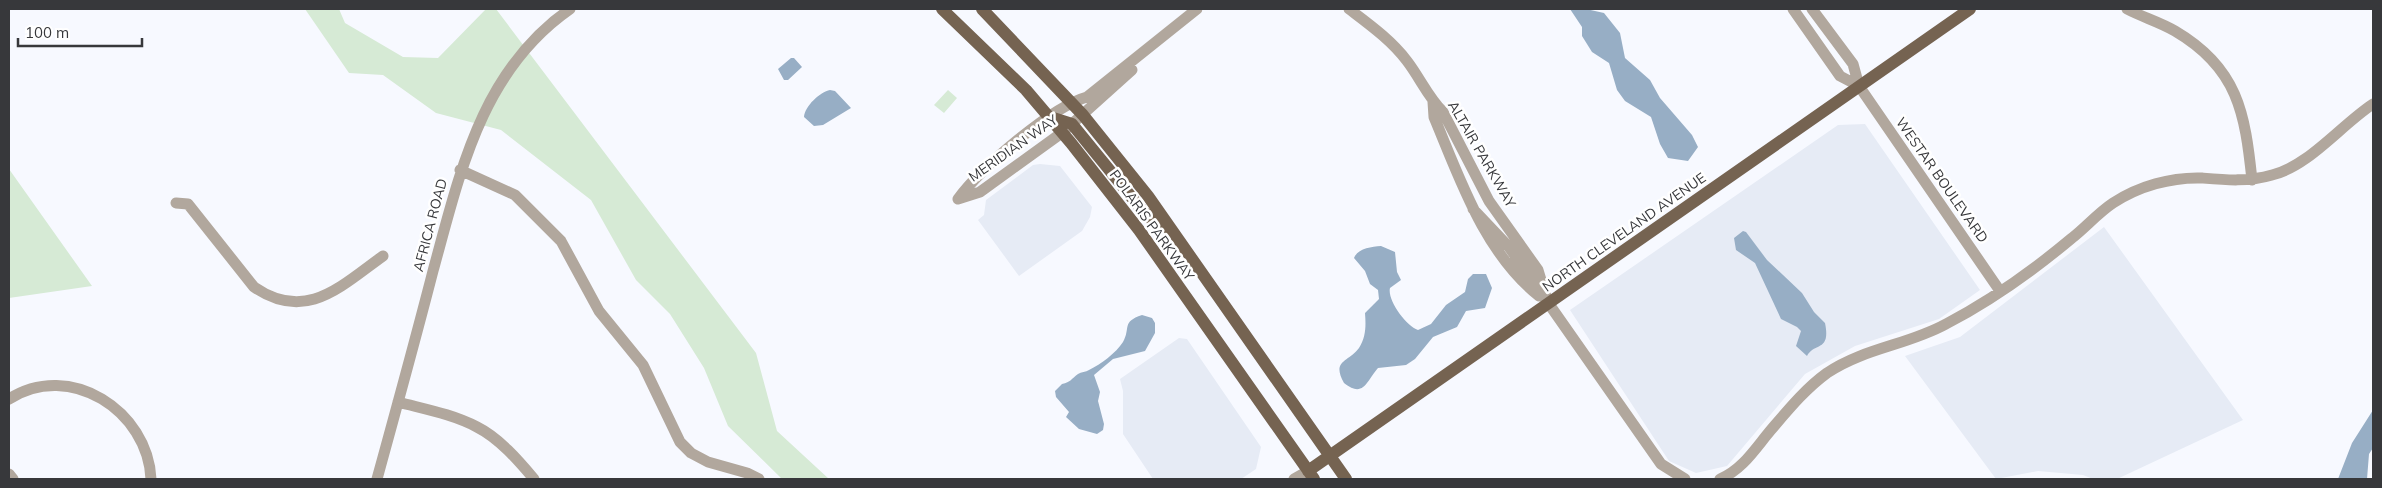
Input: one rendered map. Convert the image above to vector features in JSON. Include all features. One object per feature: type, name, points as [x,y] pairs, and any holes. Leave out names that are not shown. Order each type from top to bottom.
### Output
[{"type":"main road","points":[[942,9],[1050,117],[1067,128],[1151,219],[1172,230]]},
{"type":"main road","name":"POLARIS PARKWAY","points":[[982,9],[1083,115],[1148,196],[1346,479]]},
{"type":"main road","name":"NORTH CLEVELAND AVENUE","points":[[1311,475],[1329,455],[1970,9]]},
{"type":"main road","name":"POLARIS PARKWAY","points":[[1067,128],[1311,475]]},
{"type":"street","name":"AFRICA ROAD","points":[[377,479],[460,170],[468,148],[495,93],[516,61],[542,31],[570,9]]},
{"type":"street","name":"MERIDIAN WAY","points":[[1154,44],[1132,70],[1067,128],[980,192],[958,199],[972,181],[992,162],[1070,101],[1087,97],[1197,9]]},
{"type":"street","name":"ALTAIR PARKWAY","points":[[1349,9],[1385,37],[1402,55],[1433,102],[1443,112],[1489,201],[1538,270],[1548,303]]},
{"type":"street","name":"WESTAR BOULEVARD","points":[[1793,9],[1840,76],[1859,86]]},
{"type":"street","name":"WESTAR BOULEVARD","points":[[1812,9],[1853,64],[1859,86],[2000,291]]},
{"type":"street","points":[[2126,9],[2173,29],[2194,43],[2219,68],[2240,103],[2246,127],[2252,180]]},
{"type":"street","name":"ALTAIR PARKWAY","points":[[1433,102],[1434,117],[1473,210],[1522,282],[1548,303]]},
{"type":"street","points":[[1720,479],[1741,466],[1801,395],[1829,372],[1864,353],[1946,324],[2000,291],[2058,249],[2106,208],[2136,191],[2162,182],[2184,179],[2252,180],[2274,175],[2298,164],[2373,104]]},
{"type":"street","points":[[460,170],[515,195],[538,215],[561,241],[599,311],[643,365],[680,442],[691,453],[708,462],[747,473],[759,479]]},
{"type":"street","points":[[176,203],[188,204],[254,287],[284,301],[297,302],[322,297],[383,256]]},
{"type":"street","points":[[1548,303],[1656,458],[1668,471],[1685,479]]},
{"type":"street","points":[[9,399],[30,390],[52,386],[78,389],[105,400],[119,410],[138,434],[147,455],[151,479]]},
{"type":"street","points":[[398,402],[446,415],[477,427],[505,449],[534,479]]},
{"type":"street","points":[[9,474],[13,479]]},
{"type":"street","name":"NORTH CLEVELAND AVENUE","points":[[1294,479],[1311,475]]},
{"type":"shaded area","points":[[1865,124],[1980,290],[1939,319],[1855,346],[1805,374],[1727,466],[1696,473],[1669,461],[1570,310],[1838,125]]},
{"type":"shaded area","points":[[1033,165],[1060,166],[1092,207],[1090,217],[1082,231],[1019,276],[978,220],[984,215],[986,200]]},
{"type":"shaded area","points":[[2104,227],[2243,420],[2117,479],[2093,479],[2083,475],[2038,471],[1996,479],[1905,356],[1960,337]]},
{"type":"shaded area","points":[[1179,338],[1187,339],[1261,447],[1256,469],[1241,479],[1153,479],[1123,434],[1123,391],[1120,379]]},
{"type":"green space","points":[[305,9],[339,9],[345,23],[403,57],[438,58],[486,9],[496,9],[756,353],[777,431],[829,479],[782,479],[728,426],[704,368],[670,314],[636,280],[591,200],[501,130],[436,113],[383,75],[349,73]]},
{"type":"green space","points":[[948,90],[957,98],[944,113],[934,105]]},
{"type":"green space","points":[[9,169],[92,286],[9,298]]},
{"type":"water","points":[[1570,9],[1586,9],[1604,13],[1620,33],[1625,58],[1650,80],[1660,98],[1692,135],[1698,147],[1688,161],[1668,158],[1660,144],[1651,117],[1625,101],[1617,90],[1609,63],[1592,52],[1582,36],[1582,27]]},
{"type":"water","points":[[791,58],[794,58],[802,67],[788,80],[784,80],[778,69]]},
{"type":"water","points":[[830,90],[835,91],[851,108],[823,125],[814,126],[804,117],[807,108],[814,100]]},
{"type":"water","points":[[1743,231],[1746,232],[1767,260],[1802,293],[1814,312],[1825,323],[1826,338],[1824,342],[1807,356],[1796,346],[1801,331],[1781,319],[1755,263],[1736,250],[1734,238]]},
{"type":"water","points":[[1381,246],[1395,252],[1397,272],[1401,280],[1390,288],[1394,306],[1413,328],[1418,330],[1431,324],[1446,305],[1465,292],[1468,279],[1473,274],[1486,274],[1492,288],[1485,308],[1466,311],[1457,327],[1433,337],[1415,359],[1406,365],[1378,368],[1364,386],[1356,389],[1344,383],[1339,370],[1340,366],[1359,348],[1365,331],[1365,313],[1379,299],[1378,290],[1370,284],[1365,271],[1354,258],[1362,250]]},
{"type":"water","points":[[1142,315],[1152,318],[1155,323],[1155,333],[1145,351],[1113,359],[1094,375],[1100,392],[1098,401],[1104,424],[1103,430],[1097,434],[1079,429],[1066,417],[1069,412],[1056,397],[1055,391],[1062,384],[1079,373],[1094,368],[1112,354],[1123,342],[1131,320]]},
{"type":"water","points":[[2373,410],[2373,448],[2369,454],[2367,479],[2338,479],[2352,443]]}]
